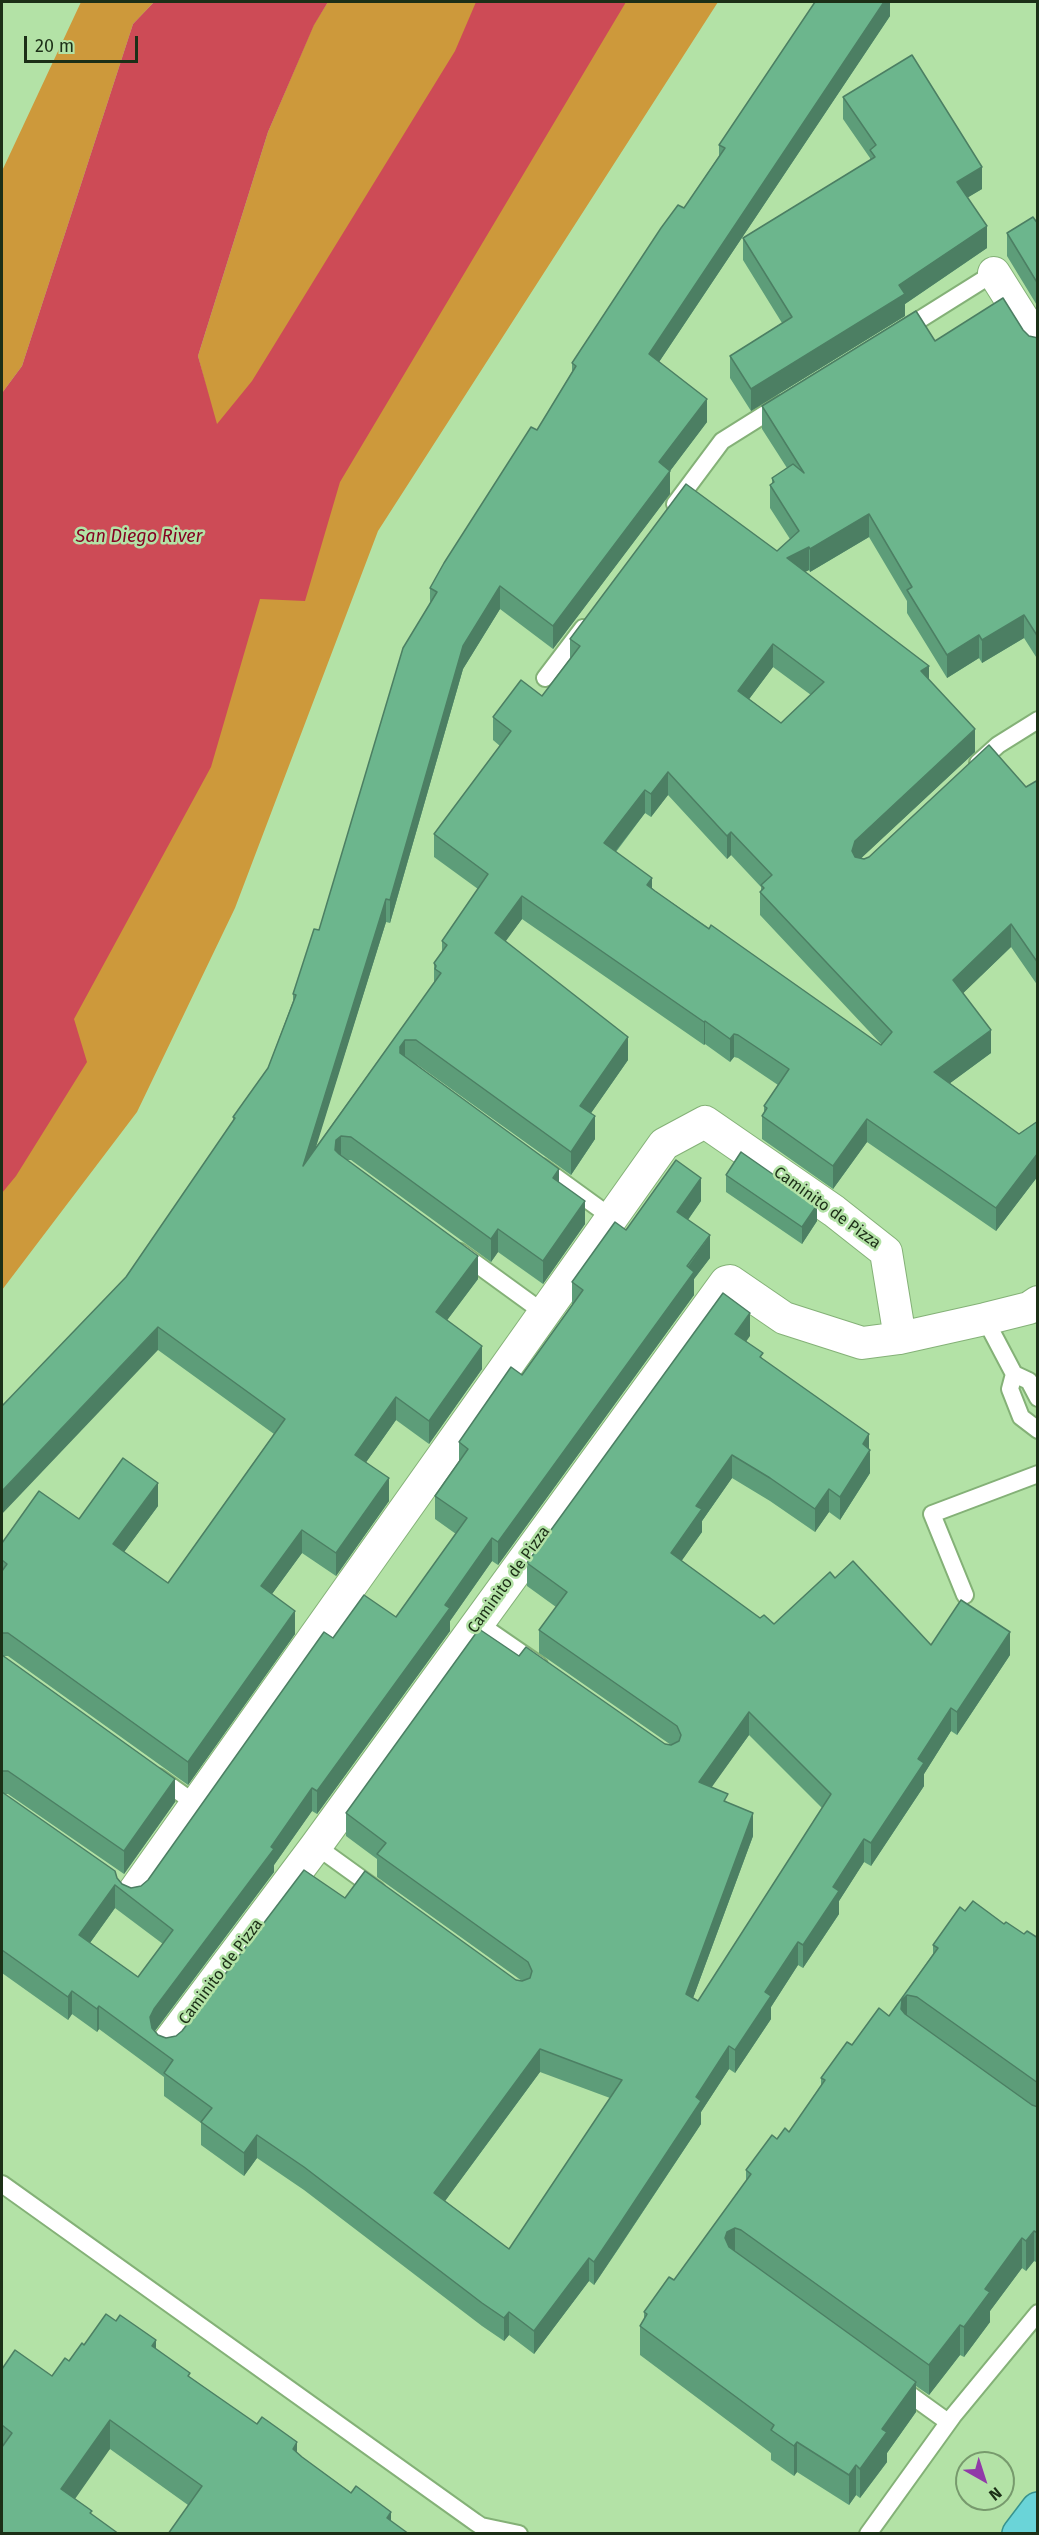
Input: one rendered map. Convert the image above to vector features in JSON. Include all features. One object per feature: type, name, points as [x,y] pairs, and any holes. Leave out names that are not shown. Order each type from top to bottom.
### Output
[{"type":"highway","points":[[1019,2534],[1038,2509]]},
{"type":"street","points":[[994,273],[1038,343]]},
{"type":"street","name":"Caminito de Pizza","points":[[128,1890],[196,1804],[664,1144],[705,1122],[834,1211],[886,1252],[900,1338],[862,1343],[795,1322],[784,1318],[730,1281],[726,1282],[316,1846],[168,2043]]},
{"type":"street","points":[[900,1338],[1029,1308],[1038,1302]]},
{"type":"lane","points":[[893,335],[994,273]]},
{"type":"lane","points":[[665,517],[722,441],[792,397]]},
{"type":"lane","points":[[545,678],[595,612]]},
{"type":"lane","points":[[964,777],[998,745],[1038,720]]},
{"type":"lane","points":[[525,1155],[611,1218]]},
{"type":"lane","points":[[449,1244],[544,1313]]},
{"type":"lane","points":[[985,1319],[1014,1374],[1029,1381],[1038,1398]]},
{"type":"lane","points":[[1014,1374],[1010,1389],[1021,1417],[1038,1430]]},
{"type":"lane","points":[[965,1595],[932,1514],[1038,1474]]},
{"type":"lane","points":[[478,1623],[555,1677]]},
{"type":"lane","points":[[147,1769],[196,1804]]},
{"type":"lane","points":[[316,1846],[391,1900]]},
{"type":"lane","points":[[2,2184],[471,2528],[481,2526],[519,2534]]},
{"type":"lane","points":[[868,2534],[948,2422],[1038,2313]]},
{"type":"lane","points":[[880,2373],[948,2422]]},
{"type":"shaded area","points":[[81,2],[154,2],[133,24],[22,366],[2,393],[2,171]]},
{"type":"shaded area","points":[[328,2],[718,2],[378,531],[235,908],[137,1112],[2,1290],[2,1079],[216,425],[198,356],[268,132],[314,24]]},
{"type":"water","name":"San Diego River","points":[[154,2],[328,2],[314,25],[268,132],[198,356],[217,424],[252,381],[455,51],[476,2],[626,2],[340,482],[305,601],[260,599],[211,767],[74,1019],[87,1062],[16,1176],[2,1193],[2,393],[22,366],[133,24]]},
{"type":"building","points":[[815,2],[884,2],[649,354],[707,399],[659,462],[670,471],[553,626],[500,586],[463,646],[390,900],[386,899],[303,1166],[441,973],[435,969],[434,963],[447,945],[442,941],[488,874],[434,834],[511,731],[493,717],[521,680],[542,696],[580,646],[570,639],[686,484],[777,551],[799,531],[770,485],[774,482],[772,478],[793,464],[804,473],[762,406],[916,311],[935,341],[1003,298],[1023,330],[1029,336],[1038,338],[1038,637],[1024,615],[982,640],[979,635],[947,655],[907,590],[912,587],[869,514],[810,549],[809,547],[787,558],[929,666],[921,671],[975,729],[855,841],[852,851],[855,857],[864,859],[869,857],[989,745],[1026,787],[1038,780],[1038,963],[1011,924],[953,980],[991,1030],[934,1072],[1019,1134],[1038,1121],[1038,1153],[996,1208],[867,1119],[833,1166],[762,1116],[767,1108],[764,1106],[789,1069],[738,1035],[734,1034],[730,1039],[522,896],[495,933],[628,1037],[580,1106],[595,1116],[571,1152],[416,1040],[405,1040],[400,1047],[400,1053],[559,1169],[553,1178],[585,1201],[543,1261],[498,1229],[491,1239],[351,1137],[341,1136],[336,1140],[335,1150],[339,1154],[478,1256],[436,1312],[482,1346],[429,1421],[396,1397],[355,1455],[389,1478],[336,1553],[302,1530],[261,1586],[295,1611],[188,1762],[8,1633],[2,1633],[2,1571],[7,1564],[2,1560],[2,1543],[39,1491],[79,1519],[123,1458],[158,1483],[113,1544],[168,1583],[285,1419],[158,1327],[2,1491],[2,1406],[126,1277],[268,1068],[296,995],[293,994],[314,929],[319,930],[403,648],[437,592],[430,588],[531,427],[537,430],[576,366],[572,363],[661,228],[678,205],[684,208],[725,148],[719,145]],"holes":[[[773,644],[824,682],[781,723],[738,691]],[[668,772],[727,836],[731,832],[772,875],[761,885],[764,888],[760,892],[892,1032],[881,1045],[711,925],[709,929],[655,891],[647,885],[652,878],[604,843],[645,790],[651,794]]]},
{"type":"building","points":[[912,55],[982,167],[957,182],[987,226],[899,285],[905,294],[751,389],[730,356],[792,317],[743,238],[875,157],[870,150],[876,145],[843,97]]},
{"type":"building","points":[[1033,217],[1038,224],[1038,284],[1007,233]]},
{"type":"building","points":[[741,1152],[817,1205],[802,1227],[726,1175]]},
{"type":"building","points":[[676,1160],[701,1178],[677,1212],[710,1235],[687,1266],[694,1272],[498,1542],[492,1538],[445,1605],[450,1608],[317,1791],[312,1788],[271,1847],[274,1849],[154,2009],[150,2017],[152,2028],[158,2035],[166,2038],[176,2036],[182,2031],[304,1870],[345,1898],[365,1871],[516,1980],[522,1981],[530,1978],[532,1971],[528,1962],[377,1854],[386,1843],[346,1813],[479,1629],[519,1656],[526,1647],[665,1744],[671,1745],[679,1741],[681,1735],[677,1726],[539,1630],[567,1592],[527,1563],[723,1293],[750,1313],[735,1334],[763,1353],[760,1357],[869,1434],[863,1444],[870,1450],[840,1497],[829,1489],[815,1509],[732,1455],[696,1506],[702,1509],[671,1553],[760,1618],[764,1615],[774,1624],[830,1572],[835,1578],[853,1561],[931,1645],[961,1600],[1010,1632],[957,1712],[951,1708],[918,1759],[924,1763],[871,1843],[864,1839],[833,1887],[839,1891],[803,1945],[798,1942],[765,1992],[771,1996],[735,2050],[729,2046],[696,2097],[701,2101],[594,2262],[589,2258],[534,2331],[509,2312],[504,2318],[482,2303],[304,2167],[257,2135],[244,2153],[201,2122],[212,2108],[164,2073],[173,2060],[99,2006],[97,2009],[72,1991],[68,1997],[2,1950],[2,1792],[115,1871],[122,1884],[131,1888],[141,1886],[148,1880],[324,1632],[333,1638],[364,1595],[396,1617],[467,1518],[435,1496],[468,1449],[459,1442],[511,1367],[522,1375],[583,1290],[572,1282],[615,1222],[626,1230]],"holes":[[[749,1712],[831,1794],[698,2001],[686,1994],[753,1813],[724,1801],[728,1794],[699,1782]],[[115,1885],[173,1930],[138,1977],[79,1935]],[[540,2049],[622,2080],[509,2249],[434,2193]]]},
{"type":"building","points":[[2,1655],[175,1779],[124,1851],[8,1771],[2,1771]]},
{"type":"building","points":[[973,1901],[1004,1924],[1006,1922],[1024,1934],[1027,1931],[1038,1938],[1038,2083],[917,1997],[907,1995],[902,2000],[901,2009],[1032,2105],[1038,2107],[1038,2233],[1034,2231],[1026,2241],[1022,2238],[985,2289],[990,2292],[964,2327],[960,2325],[929,2365],[741,2230],[735,2228],[727,2232],[725,2238],[729,2247],[916,2382],[882,2429],[887,2432],[860,2469],[856,2465],[849,2475],[797,2442],[794,2446],[771,2430],[774,2425],[640,2326],[647,2314],[644,2312],[669,2277],[674,2280],[751,2174],[746,2170],[772,2135],[777,2139],[785,2128],[789,2132],[825,2080],[821,2078],[847,2042],[852,2045],[879,2008],[889,2016],[938,1948],[933,1945],[960,1907],[965,1911]]},
{"type":"building","points":[[106,2314],[116,2321],[120,2315],[156,2340],[152,2346],[190,2373],[188,2376],[257,2424],[262,2417],[297,2442],[293,2449],[302,2457],[351,2493],[356,2486],[391,2512],[387,2518],[409,2534],[168,2534],[202,2486],[110,2420],[61,2489],[119,2534],[2,2534],[2,2447],[12,2433],[2,2425],[2,2369],[15,2350],[52,2376],[65,2358],[69,2361],[82,2343],[84,2345]]}]
